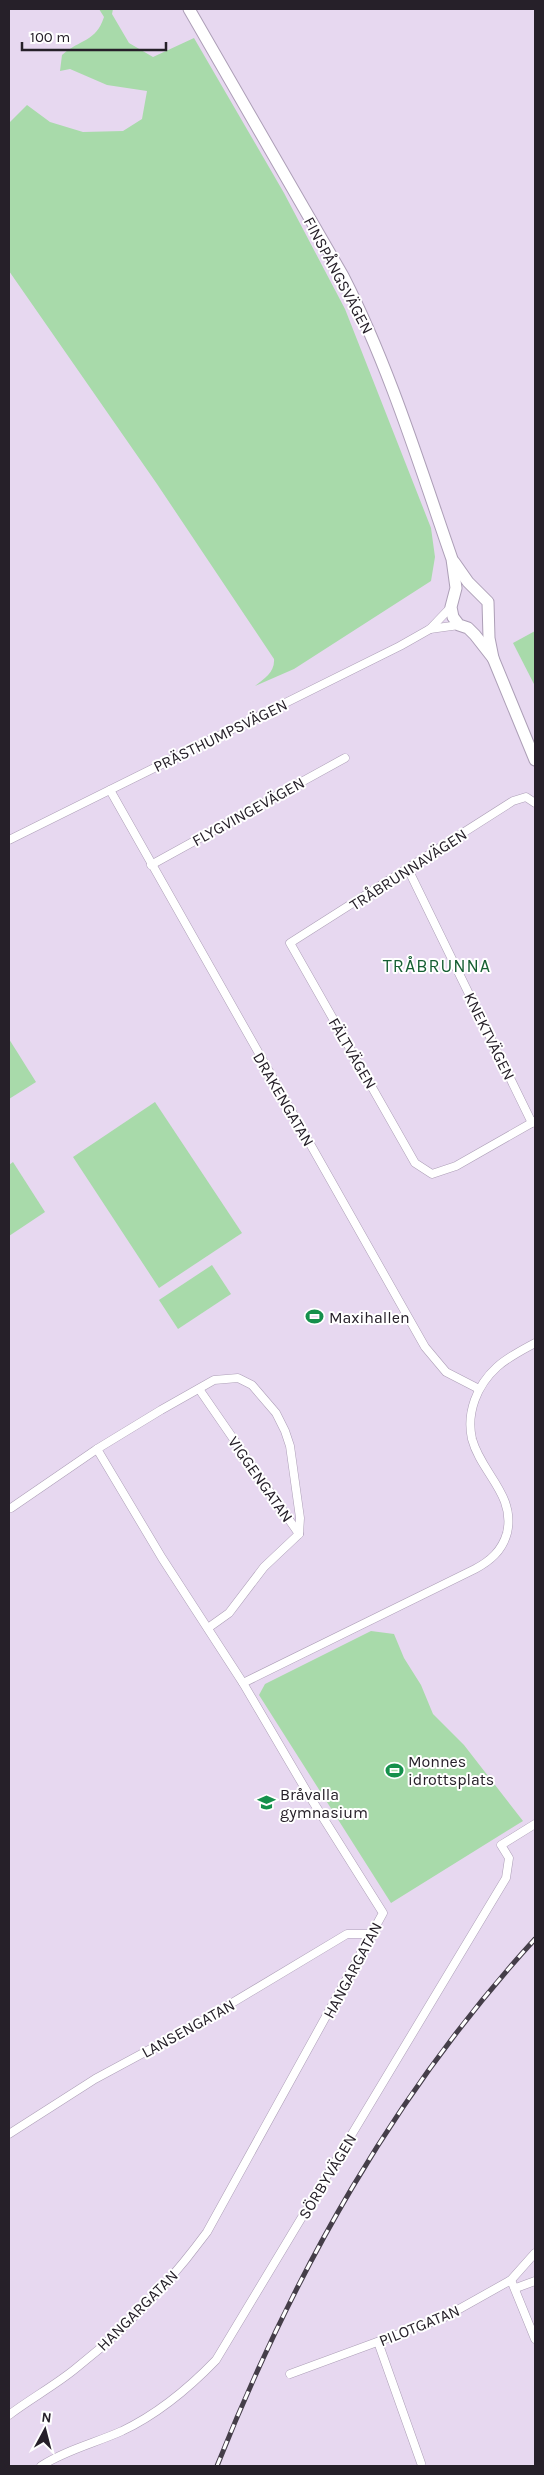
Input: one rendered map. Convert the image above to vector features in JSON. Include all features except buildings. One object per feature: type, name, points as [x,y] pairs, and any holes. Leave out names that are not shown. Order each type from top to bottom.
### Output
[{"type":"main road","name":"FINSPÅNGSVÄGEN","points":[[189,9],[363,316],[385,370],[452,559],[456,588],[453,617],[493,658]]},
{"type":"main road","name":"FINSPÅNGSVÄGEN","points":[[452,559],[477,592],[488,602],[487,617],[493,658],[535,760]]},
{"type":"main road","points":[[453,603],[462,592],[477,592]]},
{"type":"main road","points":[[463,626],[477,627],[487,617]]},
{"type":"street","name":"PRÄSTHUMPSVÄGEN","points":[[430,629],[453,603]]},
{"type":"street","name":"PRÄSTHUMPSVÄGEN","points":[[9,840],[430,629],[463,626]]},
{"type":"street","name":"FLYGVINGEVÄGEN","points":[[151,865],[345,758]]},
{"type":"street","name":"DRAKENGATAN","points":[[110,790],[425,1346],[446,1372],[479,1388]]},
{"type":"street","name":"TRÅBRUNNAVÄGEN","points":[[290,943],[513,801],[526,797],[535,803]]},
{"type":"street","name":"KNEKTVÄGEN","points":[[408,869],[534,1122]]},
{"type":"street","name":"FÄLTVÄGEN","points":[[290,943],[415,1163],[432,1174],[448,1168],[534,1122]]},
{"type":"street","points":[[97,1449],[162,1558],[243,1683],[475,1570],[498,1552],[505,1539],[508,1526],[508,1508],[472,1440],[471,1418],[479,1388],[497,1367],[535,1343]]},
{"type":"street","points":[[12,1508],[97,1449],[214,1380],[238,1378],[252,1385],[276,1413],[290,1446],[300,1518],[299,1534]]},
{"type":"street","name":"VIGGENGATAN","points":[[199,1389],[299,1534],[264,1567],[229,1613],[208,1628]]},
{"type":"street","name":"HANGARGATAN","points":[[9,2415],[74,2370],[129,2323],[175,2275],[207,2232],[343,1989],[383,1913],[305,1788],[243,1683]]},
{"type":"street","name":"SÖRBYVÄGEN","points":[[41,2466],[68,2452],[122,2431],[149,2416],[192,2385],[216,2360],[506,1878],[509,1858],[502,1845],[535,1824]]},
{"type":"street","name":"LANSENGATAN","points":[[9,2134],[95,2079],[197,2024],[347,1934],[371,1934]]},
{"type":"street","name":"PILOTGATAN","points":[[290,2374],[445,2317],[511,2280],[535,2253]]},
{"type":"street","points":[[511,2280],[516,2288],[535,2339]]},
{"type":"street","points":[[516,2288],[535,2281]]},
{"type":"street","points":[[378,2342],[420,2462]]},
{"type":"green space","points":[[99,9],[113,9],[112,14],[129,43],[153,57],[194,38],[284,193],[345,309],[431,528],[435,557],[431,581],[294,669],[255,686],[271,671],[274,659],[157,484],[9,271],[9,123],[27,105],[50,122],[83,132],[123,131],[142,119],[147,91],[107,85],[70,69],[60,71],[62,55],[92,36],[101,25],[104,17]]},
{"type":"green space","points":[[535,631],[535,686],[513,643]]},
{"type":"green space","points":[[9,1039],[36,1082],[9,1099]]},
{"type":"green space","points":[[155,1102],[242,1233],[159,1288],[73,1157]]},
{"type":"green space","points":[[13,1162],[45,1212],[9,1236],[9,1165]]},
{"type":"green space","points":[[212,1265],[231,1294],[178,1329],[159,1300]]},
{"type":"green space","name":"Monnes idrottsplats","points":[[371,1631],[394,1634],[404,1658],[421,1685],[433,1714],[464,1745],[523,1821],[391,1903],[259,1695],[265,1684]]},
{"type":"railway","points":[[217,2466],[279,2324],[314,2255],[352,2188],[393,2123],[437,2059],[484,1998],[535,1939]]},
{"type":"place","name":"Maxihallen","points":[[315,1317]]},
{"type":"place","name":"Monnes idrottsplats","points":[[394,1770]]},
{"type":"place","name":"Bråvalla gymnasium","points":[[266,1803]]},
{"type":"district","name":"TRÅBRUNNA","points":[[437,966]]}]
